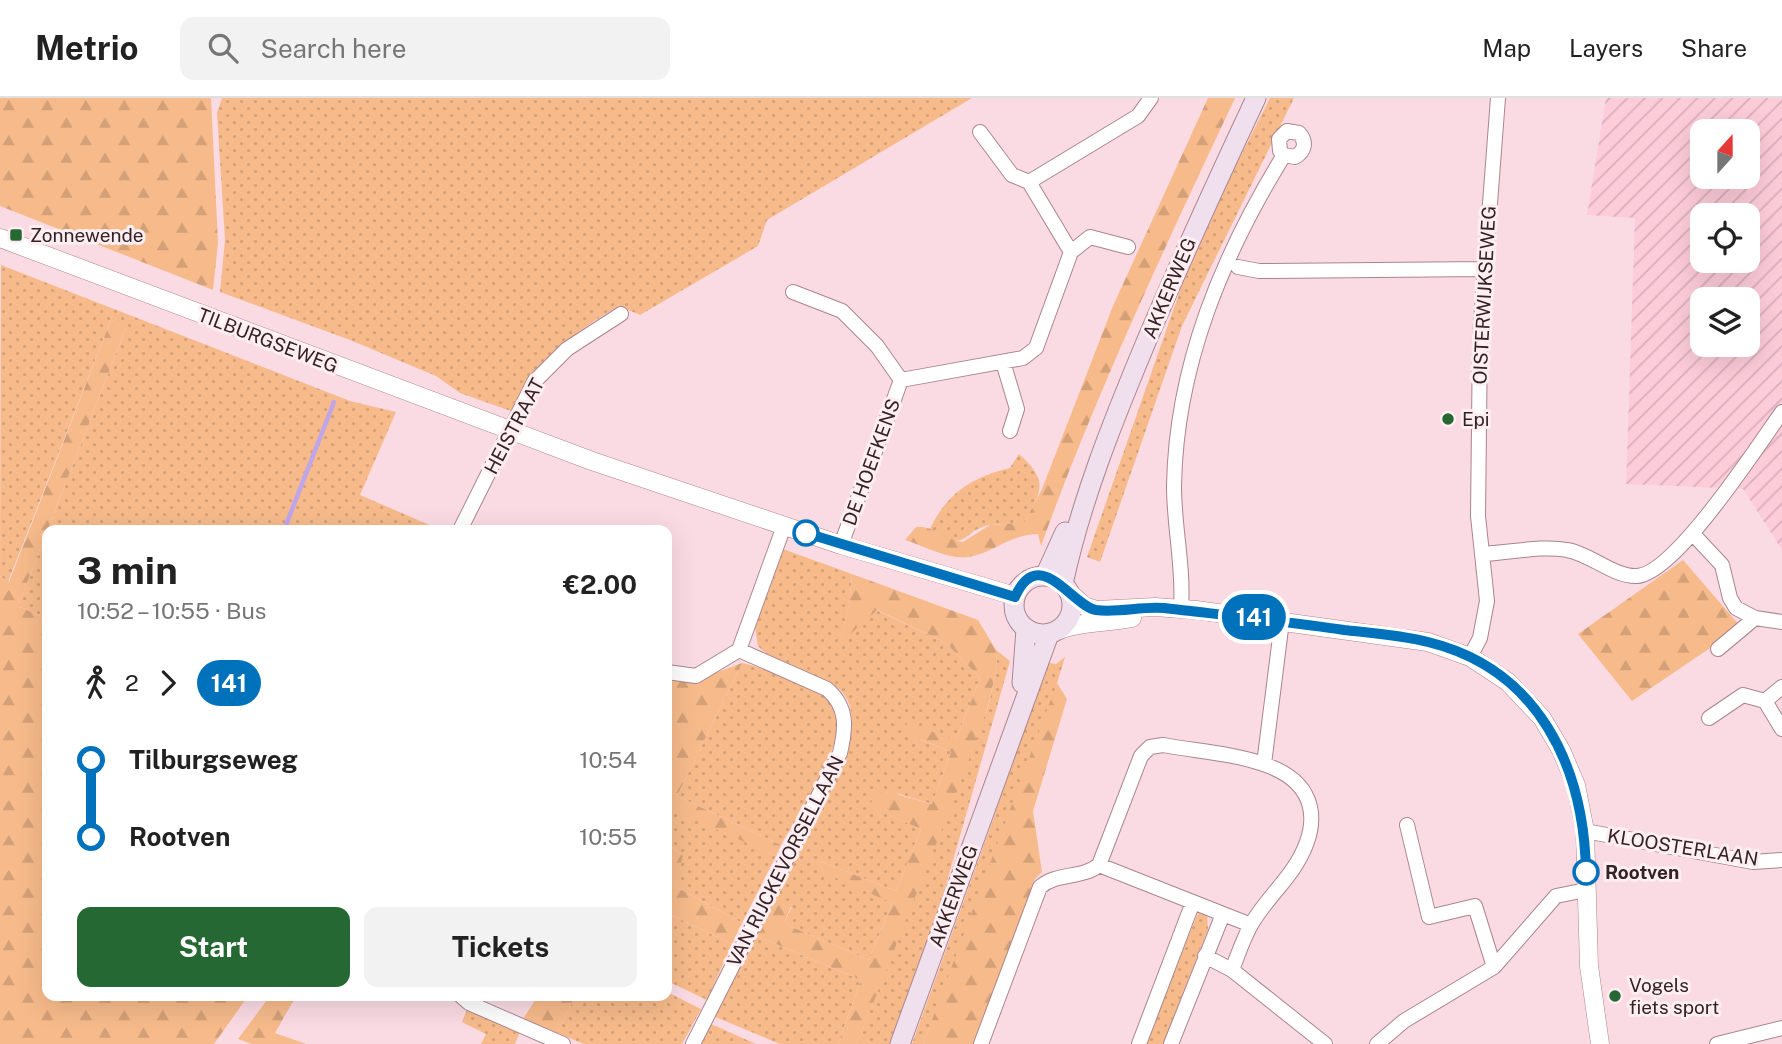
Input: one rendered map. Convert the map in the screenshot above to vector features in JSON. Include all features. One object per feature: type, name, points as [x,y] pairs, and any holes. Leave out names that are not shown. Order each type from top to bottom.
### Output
[{"type":"main road","name":"AKKERWEG","points":[[1059,584],[1090,481],[1202,211],[1256,98]]},
{"type":"main road","points":[[1027,581],[1059,584],[1071,613],[1054,632],[1027,629],[1016,617],[1015,597],[1027,581]]},
{"type":"main road","name":"AKKERWEG","points":[[900,1044],[1006,748],[1025,673],[1027,629]]},
{"type":"main road","name":"AKKERWEG","points":[[1006,748],[1015,734],[1054,632]]},
{"type":"street","points":[[1029,182],[1138,116],[1151,98]]},
{"type":"street","name":"OISTERWIJKSEWEG","points":[[1470,657],[1480,638],[1487,601],[1478,516],[1483,269],[1498,98]]},
{"type":"street","points":[[980,132],[1012,175],[1029,182],[1071,252],[1090,237],[1128,247]]},
{"type":"street","points":[[1174,609],[1183,573],[1174,514],[1174,487],[1175,455],[1185,387],[1202,320],[1225,263],[1259,195],[1284,155]]},
{"type":"street","name":"TILBURGSEWEG","points":[[0,238],[509,432],[841,545],[1015,597]]},
{"type":"street","name":"DE HOEFKENS","points":[[901,380],[1023,358],[1035,348],[1071,252]]},
{"type":"street","points":[[1238,267],[1259,271],[1483,269]]},
{"type":"street","name":"DE HOEFKENS","points":[[793,292],[842,311],[877,346],[901,380]]},
{"type":"street","name":"HEISTRAAT","points":[[462,525],[534,382],[567,349],[621,314]]},
{"type":"street","points":[[1003,362],[1017,410],[1010,431]]},
{"type":"street","name":"DE HOEFKENS","points":[[841,545],[901,380]]},
{"type":"street","points":[[1482,554],[1564,549],[1635,577],[1650,573],[1693,534],[1782,412]]},
{"type":"street","points":[[672,673],[696,676],[739,650],[784,526]]},
{"type":"street","points":[[1693,534],[1722,565],[1730,598],[1736,608],[1755,618],[1782,622]]},
{"type":"street","points":[[1059,584],[1084,606],[1097,610],[1174,609],[1429,642],[1470,657],[1508,682],[1542,718],[1561,750],[1576,785],[1585,831],[1589,966],[1600,1044]]},
{"type":"street","points":[[1054,632],[1079,622],[1103,624],[1174,609]]},
{"type":"street","points":[[1718,649],[1755,618]]},
{"type":"street","points":[[1264,764],[1282,621]]},
{"type":"street","name":"VAN RIJCKEVORSELLAAN","points":[[693,1044],[840,753],[845,731],[844,713],[837,698],[827,689],[739,650]]},
{"type":"street","points":[[1765,701],[1782,687]]},
{"type":"street","points":[[1709,718],[1743,695],[1765,701],[1782,729]]},
{"type":"street","points":[[981,1044],[1040,887],[1048,880],[1092,871],[1099,865],[1142,756],[1150,747],[1163,745],[1264,764],[1298,782],[1310,799],[1311,819],[1295,866],[1251,925],[1232,970]]},
{"type":"street","points":[[1407,825],[1429,917],[1475,906],[1494,967]]},
{"type":"street","name":"KLOOSTERLAAN","points":[[1585,831],[1753,862],[1782,860]]},
{"type":"street","points":[[1099,865],[1251,925]]},
{"type":"street","points":[[1377,1044],[1404,1021],[1494,967],[1556,896],[1586,890]]},
{"type":"street","points":[[1139,1044],[1193,902]]},
{"type":"street","points":[[1171,1044],[1223,914]]},
{"type":"street","points":[[1205,956],[1232,970],[1325,1044]]},
{"type":"street","points":[[467,1001],[563,1044]]},
{"type":"street","points":[[1717,1044],[1782,1028]]},
{"type":"shaded area","points":[[1606,98],[1782,98],[1782,550],[1743,489],[1626,484],[1635,218],[1587,215]]},
{"type":"green space","points":[[0,98],[211,98],[218,243],[213,290],[0,206]]},
{"type":"green space","points":[[222,98],[972,98],[767,220],[758,246],[640,315],[619,306],[586,327],[556,350],[543,364],[520,394],[511,411],[460,393],[436,376],[350,340],[220,292],[225,240],[217,113]]},
{"type":"green space","points":[[1208,98],[1235,98],[1108,376],[1041,546],[1038,534],[1028,535],[978,555],[961,557],[945,555],[905,540],[916,527],[928,528],[963,542],[990,525],[1024,523],[1042,489],[1113,306]]},
{"type":"green space","points":[[1270,98],[1294,98],[1182,326],[1100,562],[1087,557],[1183,282],[1233,171]]},
{"type":"green space","points":[[1,265],[350,401],[396,412],[360,495],[429,525],[50,525],[126,328],[112,317],[8,582],[0,576]]},
{"type":"green space","points":[[112,317],[126,323],[126,328],[49,525],[42,525],[42,544],[18,606],[42,617],[42,1001],[244,1001],[214,1044],[0,1044],[0,576],[9,582]]},
{"type":"green space","points":[[1019,454],[1035,472],[1040,487],[1024,523],[990,525],[959,540],[952,540],[930,529],[944,506],[962,488],[984,476],[1010,468]]},
{"type":"green space","points":[[42,544],[42,617],[18,606]]},
{"type":"green space","points":[[780,548],[852,574],[849,606],[839,643],[876,610],[946,643],[980,678],[956,740],[919,739],[951,752],[932,804],[899,794],[874,808],[921,829],[896,891],[819,861],[892,903],[869,960],[787,925],[785,921],[792,907],[765,907],[849,740],[852,716],[847,699],[837,687],[772,658],[758,646],[755,627]]},
{"type":"green space","points":[[1683,560],[1741,627],[1632,701],[1578,634]]},
{"type":"green space","points":[[852,574],[978,620],[996,650],[997,666],[989,703],[965,771],[857,1044],[838,1044],[861,980],[752,934],[765,907],[780,900],[792,904],[785,921],[787,925],[869,960],[892,903],[818,870],[819,861],[896,891],[921,829],[873,808],[871,802],[875,794],[885,791],[932,804],[951,752],[903,732],[903,728],[908,723],[956,740],[980,678],[946,643],[877,610],[838,645],[849,606]]},
{"type":"green space","points":[[996,650],[1010,661],[936,920],[893,1044],[857,1044],[989,704],[997,666]]},
{"type":"green space","points":[[1065,657],[1048,713],[923,1044],[912,1044],[993,820],[1043,662],[1056,664]]},
{"type":"green space","points":[[742,663],[813,690],[827,698],[836,711],[837,729],[823,772],[781,845],[677,796]]},
{"type":"green space","points":[[742,663],[677,796],[781,845],[776,856],[672,809],[672,680],[691,682]]},
{"type":"green space","points":[[1057,683],[1067,699],[1033,811],[1042,872],[1035,879],[1009,962],[977,1044],[923,1044]]},
{"type":"green space","points":[[672,808],[776,856],[742,923],[678,888],[675,878],[683,856],[672,847]]},
{"type":"green space","points":[[672,847],[683,856],[676,878],[678,888],[742,923],[732,944],[672,915]]},
{"type":"green space","points":[[1198,913],[1207,915],[1208,929],[1163,1044],[1145,1044]]},
{"type":"green space","points":[[672,915],[732,944],[707,1000],[672,983]]},
{"type":"green space","points":[[752,934],[861,980],[838,1044],[780,1044],[713,1016]]},
{"type":"green space","points":[[672,994],[701,1009],[682,1044],[584,1044],[557,1033],[573,1001],[672,1001]]},
{"type":"green space","points":[[266,1001],[293,1001],[275,1033],[306,1044],[252,1044],[238,1039]]},
{"type":"green space","points":[[535,1001],[573,1001],[557,1033],[523,1019]]},
{"type":"green space","points":[[468,1007],[520,1032],[515,1044],[481,1044],[486,1034],[462,1022]]},
{"type":"green space","points":[[709,1023],[756,1044],[697,1044]]},
{"type":"waterway","points":[[286,525],[334,402]]},
{"type":"bus line","name":"141","points":[[806,533],[1015,597],[1027,581],[1045,576],[1060,581],[1084,606],[1097,610],[1154,607],[1220,613],[1429,642],[1470,657],[1522,694],[1542,718],[1561,750],[1576,785],[1585,831],[1586,872]]},
{"type":"place","name":"Zonnewende","points":[[16,235]]},
{"type":"place","name":"Epi","points":[[1448,419]]},
{"type":"place","name":"Rootven","points":[[1586,872]]},
{"type":"place","name":"Vogels fiets sport","points":[[1615,996]]}]
